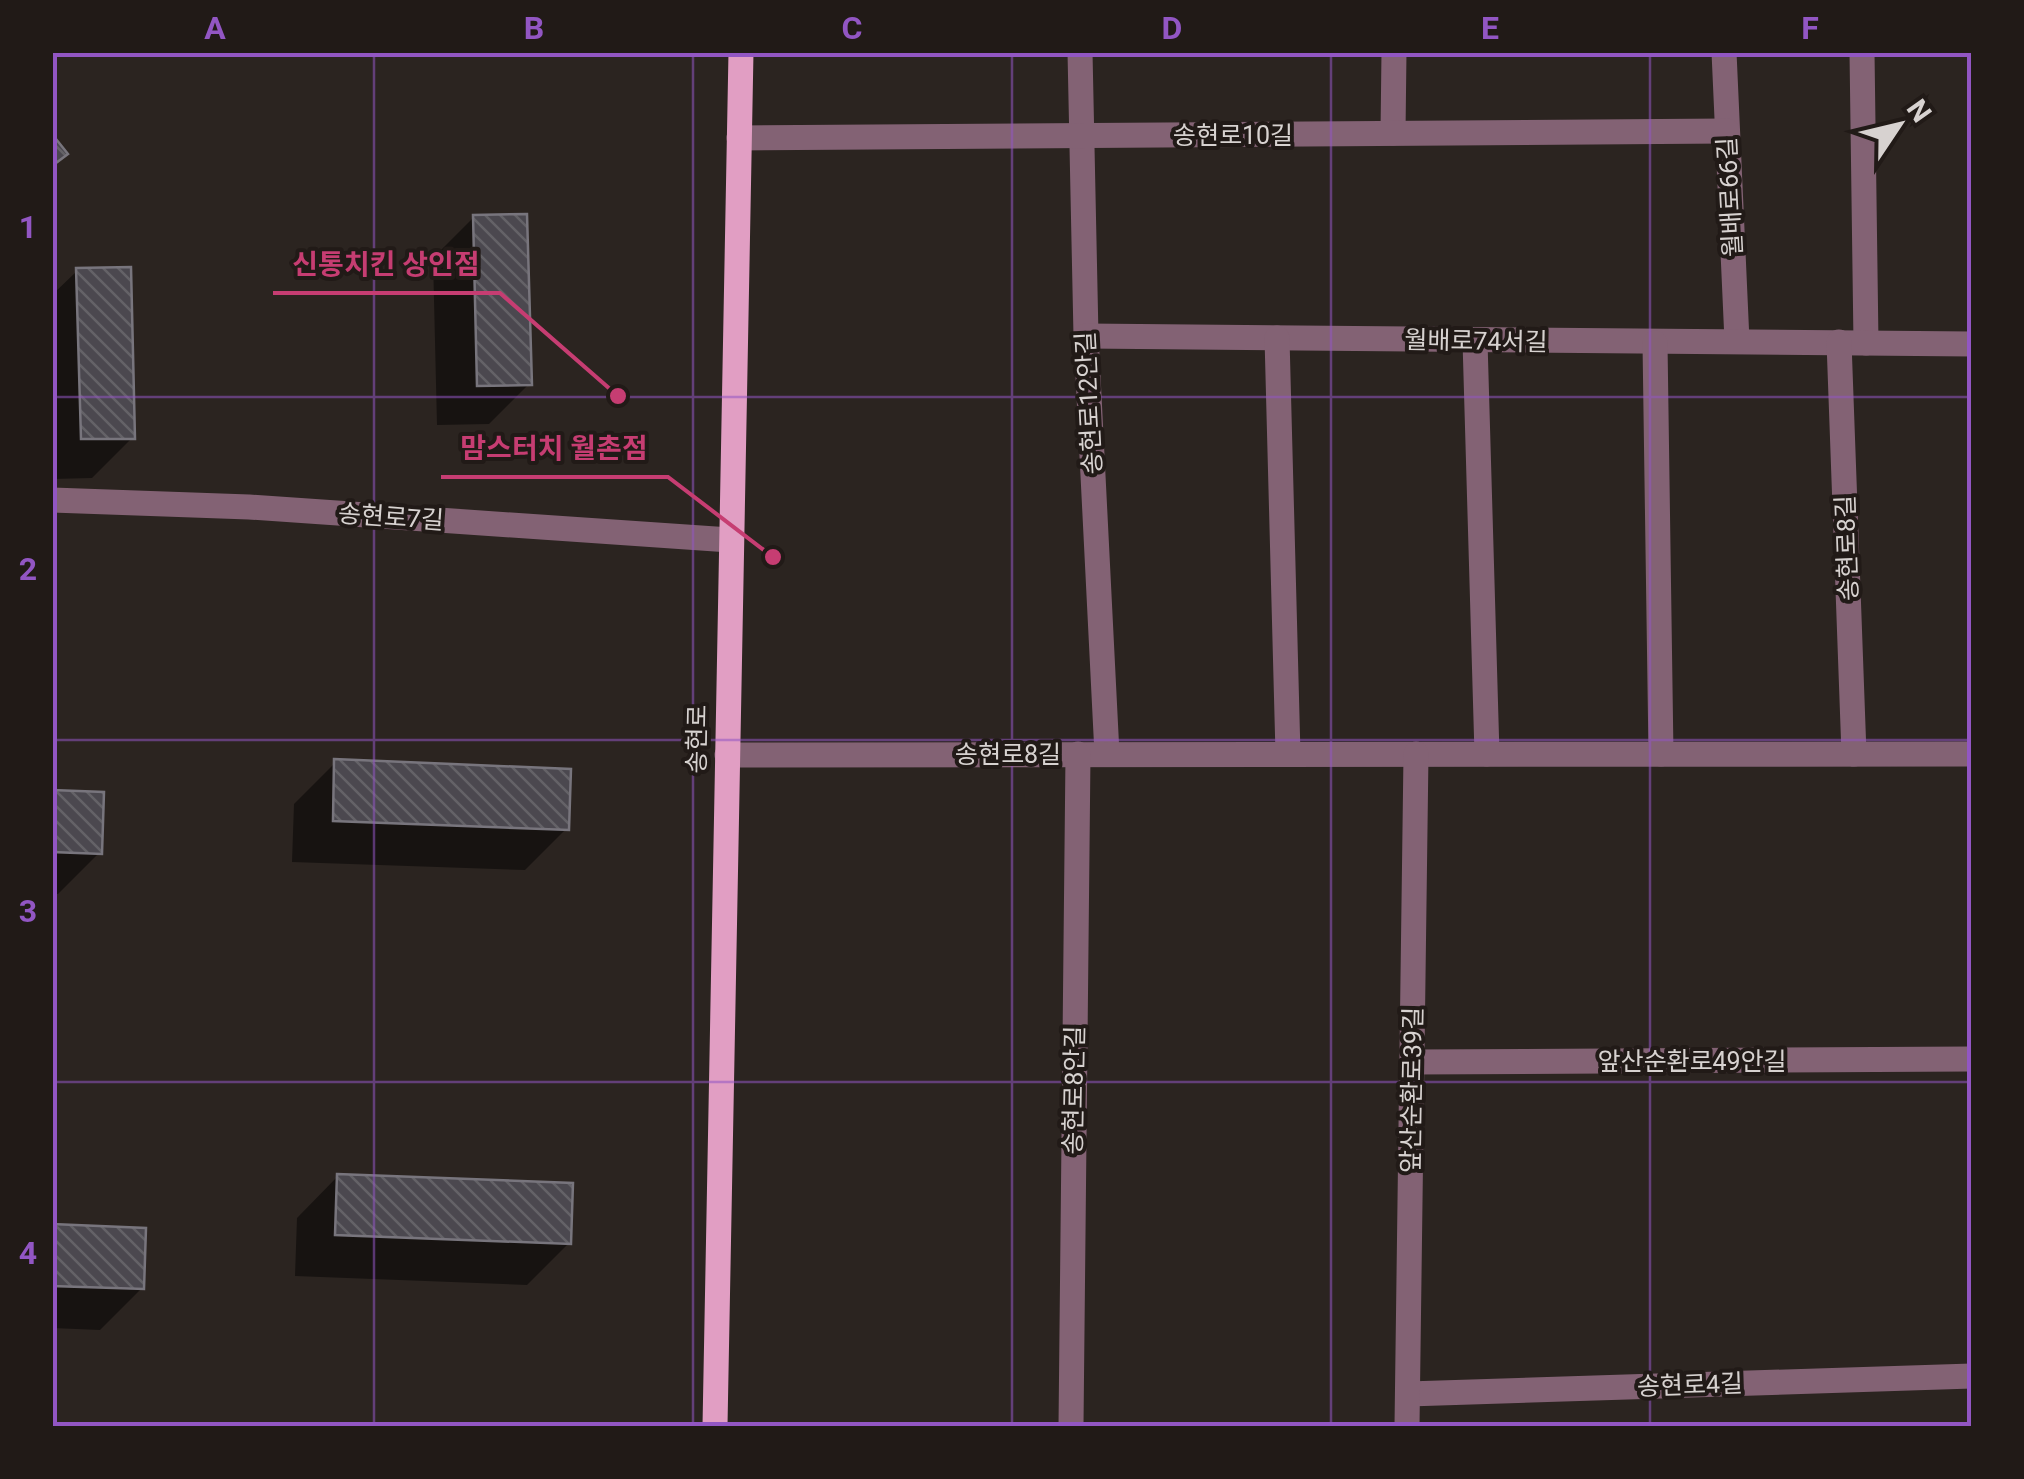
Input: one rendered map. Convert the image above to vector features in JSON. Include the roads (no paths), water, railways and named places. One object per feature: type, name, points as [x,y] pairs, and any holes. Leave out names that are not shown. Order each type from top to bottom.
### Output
[{"type":"main road","name":"송현로","points":[[716,1426],[741,52]]},
{"type":"street","name":"송현로12안길","points":[[1080,52],[1078,136],[1107,754]]},
{"type":"street","points":[[1393,134],[1394,52]]},
{"type":"street","name":"월배로66길","points":[[1724,52],[1737,341]]},
{"type":"street","points":[[1862,52],[1866,342]]},
{"type":"street","name":"송현로10길","points":[[739,138],[1727,131]]},
{"type":"street","name":"월배로74서길","points":[[1086,336],[1972,344]]},
{"type":"street","points":[[1277,338],[1288,754]]},
{"type":"street","points":[[1475,341],[1486,754]]},
{"type":"street","name":"송현로8길","points":[[1839,342],[1854,754]]},
{"type":"street","points":[[1655,343],[1661,754]]},
{"type":"street","name":"송현로7길","points":[[52,500],[248,507],[730,540]]},
{"type":"street","name":"송현로8안길","points":[[1071,1426],[1078,754]]},
{"type":"street","name":"앞산순환로39길","points":[[1408,1426],[1416,754]]},
{"type":"street","name":"송현로8길","points":[[728,755],[1972,754]]},
{"type":"street","name":"앞산순환로49안길","points":[[1412,1062],[1972,1060]]},
{"type":"street","name":"송현로4길","points":[[1408,1394],[1972,1376]]},
{"type":"place","name":"신통치킨 상인점","points":[[618,396]]},
{"type":"place","name":"맘스터치 월촌점","points":[[773,557]]}]
